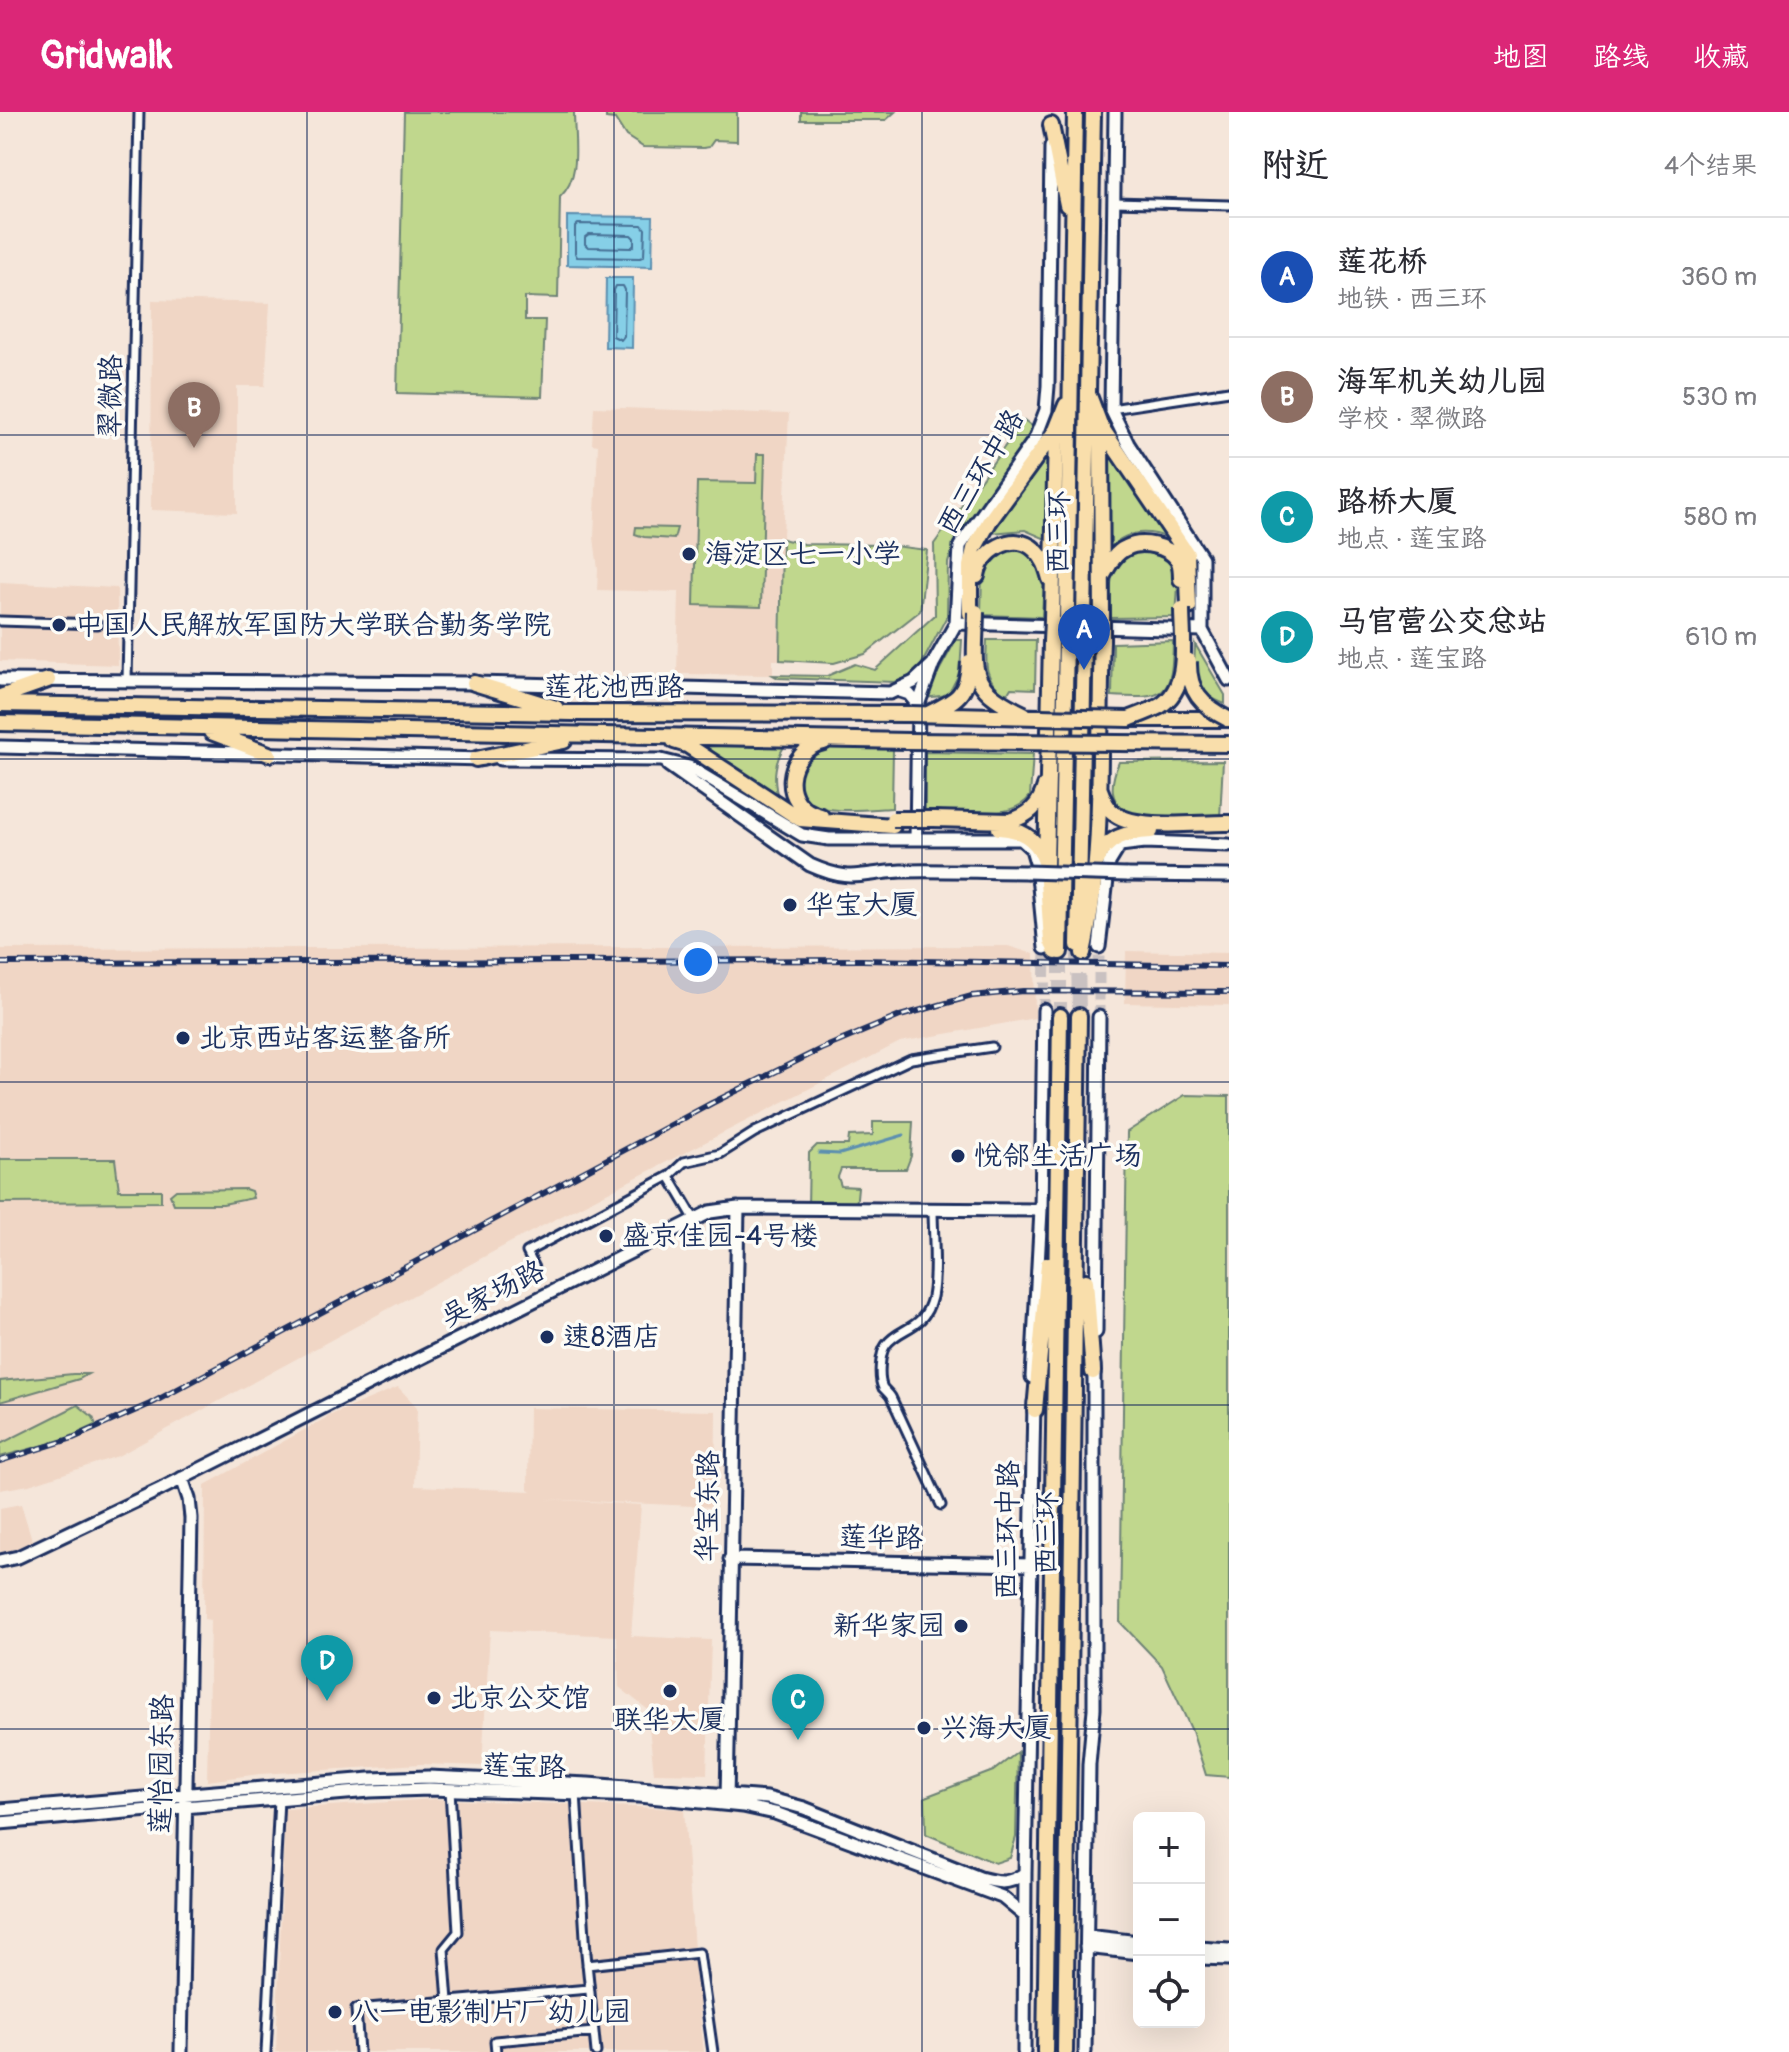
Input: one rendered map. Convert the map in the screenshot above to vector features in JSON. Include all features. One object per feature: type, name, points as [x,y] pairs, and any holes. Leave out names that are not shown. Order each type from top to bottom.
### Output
[{"type":"highway","name":"西三环","points":[[1059,620],[1070,393],[1075,112]]},
{"type":"highway","name":"西三环","points":[[1093,112],[1080,953],[1091,918],[1095,865]]},
{"type":"highway","points":[[1091,165],[1102,112]]},
{"type":"highway","points":[[1051,118],[1072,232]]},
{"type":"highway","points":[[1087,390],[1101,427],[1187,554],[1179,685],[1161,705],[1129,719]]},
{"type":"highway","points":[[1028,716],[993,699],[980,682],[975,668],[970,566],[974,549],[989,522],[1056,430],[1070,393]]},
{"type":"highway","points":[[1095,865],[1102,640],[1101,427]]},
{"type":"highway","points":[[1053,591],[1056,430]]},
{"type":"highway","points":[[918,711],[952,702],[961,695],[968,678],[978,566],[985,555],[999,546],[1015,543],[1034,549],[1046,564],[1059,620],[1054,951]]},
{"type":"highway","points":[[1101,577],[1112,559],[1126,548],[1146,544],[1164,548],[1178,560],[1190,682],[1195,695],[1204,705],[1228,719]]},
{"type":"highway","points":[[1054,951],[1046,866],[1049,770],[1059,641]]},
{"type":"highway","points":[[0,697],[48,680]]},
{"type":"highway","points":[[474,683],[572,713]]},
{"type":"highway","name":"莲花池西路","points":[[0,704],[572,713],[918,711],[1129,719],[1228,719]]},
{"type":"highway","name":"莲花池西路","points":[[0,723],[592,736],[1229,744]]},
{"type":"highway","points":[[199,727],[269,754]]},
{"type":"highway","points":[[476,759],[592,736]]},
{"type":"highway","points":[[658,736],[687,745],[800,819],[1010,821],[1036,807],[1043,795],[1049,770]]},
{"type":"highway","points":[[840,739],[813,744],[797,759],[790,779],[791,790],[799,803],[808,812],[829,817],[893,822]]},
{"type":"highway","points":[[1098,784],[1111,811],[1128,820],[1226,827]]},
{"type":"highway","points":[[934,822],[1013,828],[1033,840],[1046,866]]},
{"type":"highway","points":[[1095,865],[1105,847],[1123,834],[1226,827]]},
{"type":"highway","name":"西三环","points":[[1045,2052],[1060,1016]]},
{"type":"highway","name":"西三环","points":[[1065,2052],[1079,1016]]},
{"type":"highway","points":[[1078,1192],[1086,1227],[1085,1292],[1093,1372]]},
{"type":"highway","points":[[1035,1410],[1047,1292],[1049,1230],[1059,1193]]},
{"type":"street","name":"翠微路","points":[[127,681],[139,112]]},
{"type":"street","points":[[1115,112],[1111,409],[1128,444],[1202,558],[1202,630],[1229,680]]},
{"type":"street","name":"西三环中路","points":[[916,838],[918,711],[933,664],[956,623],[960,546],[1035,439],[1046,410],[1051,118]]},
{"type":"street","points":[[1114,202],[1229,205]]},
{"type":"street","points":[[1111,409],[1229,391]]},
{"type":"street","points":[[0,621],[98,624]]},
{"type":"street","points":[[956,623],[1202,630]]},
{"type":"street","points":[[897,690],[914,682],[933,664]]},
{"type":"street","name":"莲花池西路","points":[[0,680],[474,683],[836,693],[890,693],[897,690]]},
{"type":"street","points":[[897,690],[909,694],[918,711]]},
{"type":"street","points":[[0,747],[476,759],[661,760],[689,767],[802,835],[829,839],[1021,839],[1032,849],[1054,951]]},
{"type":"street","points":[[661,760],[810,865],[835,876],[864,877],[898,871],[1229,876]]},
{"type":"street","points":[[1099,947],[1109,863],[1120,845],[1145,842],[1229,845]]},
{"type":"street","name":"西三环中路","points":[[1024,2052],[1035,1410],[1032,1367],[1041,1210],[1044,1010]]},
{"type":"street","points":[[1085,2052],[1089,1764],[1094,1709],[1093,1372],[1099,1017]]},
{"type":"street","points":[[535,1268],[527,1252],[669,1176],[684,1162],[720,1154],[755,1132],[911,1059],[992,1047]]},
{"type":"street","points":[[669,1176],[695,1220]]},
{"type":"street","name":"吴家场路","points":[[0,1561],[18,1557],[182,1478],[710,1212],[738,1208],[1041,1210]]},
{"type":"street","name":"华宝东路","points":[[727,1800],[738,1208]]},
{"type":"street","points":[[933,1209],[932,1295],[927,1311],[912,1328],[884,1348],[881,1381],[941,1505]]},
{"type":"street","name":"莲怡园东路","points":[[181,2052],[191,1518],[182,1478]]},
{"type":"street","name":"莲华路","points":[[730,1559],[1031,1565]]},
{"type":"street","name":"莲宝路","points":[[0,1823],[370,1779],[428,1777],[588,1784],[727,1800],[775,1813],[1002,1897],[1025,1916]]},
{"type":"street","points":[[448,2001],[444,1949],[458,1932],[450,1789]]},
{"type":"street","name":"莲宝路","points":[[0,1810],[450,1789],[727,1800],[767,1798],[804,1808],[995,1882],[1012,1882],[1025,1873]]},
{"type":"street","points":[[576,1793],[596,2052]]},
{"type":"street","points":[[266,2052],[279,1799]]},
{"type":"street","points":[[1086,1942],[1133,1942]]},
{"type":"street","points":[[1086,1942],[1133,1952]]},
{"type":"street","points":[[1205,1948],[1229,1950]]},
{"type":"street","points":[[587,1965],[699,1953],[713,2052]]},
{"type":"street","points":[[1205,1958],[1229,1959]]},
{"type":"street","points":[[359,2052],[356,2009],[589,1989]]},
{"type":"street","points":[[496,2052],[495,2041],[594,2032]]},
{"type":"shaded area","points":[[152,300],[270,303],[265,386],[237,386],[237,513],[151,510]]},
{"type":"shaded area","name":"海淀区七一小学","points":[[594,407],[789,414],[779,616],[780,660],[773,660],[773,675],[677,674],[679,592],[597,590],[594,537],[598,445],[592,444]]},
{"type":"shaded area","name":"中国人民解放军国防大学联合勤务学院","points":[[0,582],[117,588],[118,665],[0,661]]},
{"type":"shaded area","points":[[1008,946],[1034,954],[1035,1018],[900,1042],[513,1241],[118,1456],[29,1485],[0,1490],[0,949]]},
{"type":"shaded area","points":[[1126,951],[1229,953],[1229,1005],[1125,1003]]},
{"type":"shaded area","points":[[398,1387],[417,1407],[415,1486],[531,1491],[528,1489],[529,1408],[716,1411],[715,1507],[546,1499],[641,1505],[631,1636],[711,1640],[707,1774],[654,1773],[647,1709],[619,1687],[617,1636],[490,1630],[482,1766],[421,1764],[260,1774],[207,1781],[210,1620],[204,1619],[205,1485],[333,1414]]},
{"type":"shaded area","points":[[21,1504],[34,1546],[0,1553],[0,1508]]},
{"type":"shaded area","points":[[435,1799],[684,1809],[704,2052],[276,2052],[285,1809]]},
{"type":"green space","points":[[404,112],[574,112],[574,169],[567,189],[560,197],[558,298],[525,297],[525,320],[545,320],[542,397],[397,393]]},
{"type":"green space","points":[[606,112],[737,112],[737,141],[714,140],[709,147],[703,148],[643,147],[626,136],[615,119],[606,118]]},
{"type":"green space","points":[[801,112],[895,112],[886,120],[801,120]]},
{"type":"green space","points":[[1024,420],[1032,426],[1032,433],[951,553],[947,616],[918,671],[895,682],[778,678],[773,675],[827,676],[855,664],[875,670],[935,615],[934,544]]},
{"type":"green space","points":[[1048,451],[1048,540],[1025,530],[991,533]]},
{"type":"green space","points":[[1109,451],[1169,538],[1138,533],[1123,538],[1110,548]]},
{"type":"green space","points":[[757,454],[765,454],[761,607],[694,605],[697,482],[756,483]]},
{"type":"green space","points":[[636,527],[677,528],[674,539],[644,537],[635,534]]},
{"type":"green space","points":[[782,539],[804,544],[886,545],[927,550],[920,611],[865,654],[834,663],[780,660]]},
{"type":"green space","points":[[1009,548],[1023,551],[1039,563],[1043,582],[1042,617],[981,615],[982,569],[985,562]]},
{"type":"green space","points":[[1150,550],[1169,561],[1174,568],[1178,585],[1176,617],[1110,618],[1111,583],[1118,564],[1136,553]]},
{"type":"green space","points":[[956,640],[962,640],[960,672],[948,695],[924,698]]},
{"type":"green space","points":[[987,640],[1036,640],[1035,689],[1011,688],[1008,693],[1002,693],[989,674]]},
{"type":"green space","points":[[1173,641],[1171,674],[1162,691],[1144,697],[1112,696],[1113,643]]},
{"type":"green space","points":[[1195,644],[1225,695],[1225,704],[1205,694],[1196,681]]},
{"type":"green space","points":[[704,744],[785,745],[775,773],[779,802],[702,748]]},
{"type":"green space","points":[[823,746],[893,749],[892,808],[829,809],[808,800],[796,784],[800,762]]},
{"type":"green space","points":[[925,752],[1033,754],[1030,796],[1022,804],[997,812],[925,811]]},
{"type":"green space","points":[[1223,761],[1220,818],[1142,817],[1126,811],[1116,801],[1113,785],[1119,762]]},
{"type":"green space","points":[[1185,1095],[1229,1096],[1229,1777],[1206,1775],[1192,1731],[1162,1666],[1120,1622],[1127,1132]]},
{"type":"green space","points":[[873,1122],[913,1122],[911,1156],[906,1169],[841,1169],[838,1177],[841,1186],[858,1187],[856,1208],[808,1208],[809,1153],[817,1145],[848,1145],[849,1136],[873,1135]]},
{"type":"green space","points":[[0,1159],[115,1159],[119,1190],[161,1190],[161,1202],[0,1203]]},
{"type":"green space","points":[[176,1190],[251,1191],[253,1198],[223,1204],[174,1204],[170,1195]]},
{"type":"green space","points":[[88,1374],[0,1402],[0,1381]]},
{"type":"green space","points":[[78,1405],[93,1417],[96,1425],[63,1440],[0,1457],[0,1444]]},
{"type":"green space","points":[[1018,1752],[1016,1837],[1010,1858],[995,1863],[926,1834],[925,1797],[993,1771]]},
{"type":"water","points":[[567,216],[653,217],[652,267],[567,265]]},
{"type":"water","points":[[606,278],[633,278],[632,348],[605,347]]},
{"type":"waterway","points":[[819,1153],[840,1154],[904,1135]]},
{"type":"tunnel","points":[[1099,947],[1099,1017]]},
{"type":"tunnel","points":[[1044,1010],[1045,948]]},
{"type":"tunnel","points":[[1060,952],[1060,1016]]},
{"type":"tunnel","points":[[1078,953],[1079,1016]]},
{"type":"railway","points":[[0,963],[861,960],[1229,966]]},
{"type":"railway","points":[[0,1461],[73,1438],[150,1404],[712,1103],[821,1049],[900,1016],[972,996],[1023,991],[1229,992]]},
{"type":"place","name":"海军机关幼儿园","points":[[194,448]]},
{"type":"place","name":"海淀区七一小学","points":[[689,554]]},
{"type":"place","name":"中国人民解放军国防大学联合勤务学院","points":[[59,625]]},
{"type":"place","name":"莲花桥","points":[[1084,670]]},
{"type":"place","name":"华宝大厦","points":[[790,905]]},
{"type":"place","name":"北京西站客运整备所","points":[[183,1038]]},
{"type":"place","name":"悦邻生活广场","points":[[958,1156]]},
{"type":"place","name":"盛京佳园-4号楼","points":[[606,1236]]},
{"type":"place","name":"速8酒店","points":[[547,1337]]},
{"type":"place","name":"新华家园","points":[[961,1626]]},
{"type":"place","name":"联华大厦","points":[[670,1691]]},
{"type":"place","name":"北京公交馆","points":[[434,1698]]},
{"type":"place","name":"马官营公交总站","points":[[327,1701]]},
{"type":"place","name":"兴海大厦","points":[[924,1728]]},
{"type":"place","name":"路桥大厦","points":[[798,1740]]},
{"type":"place","name":"八一电影制片厂幼儿园","points":[[335,2012]]}]
